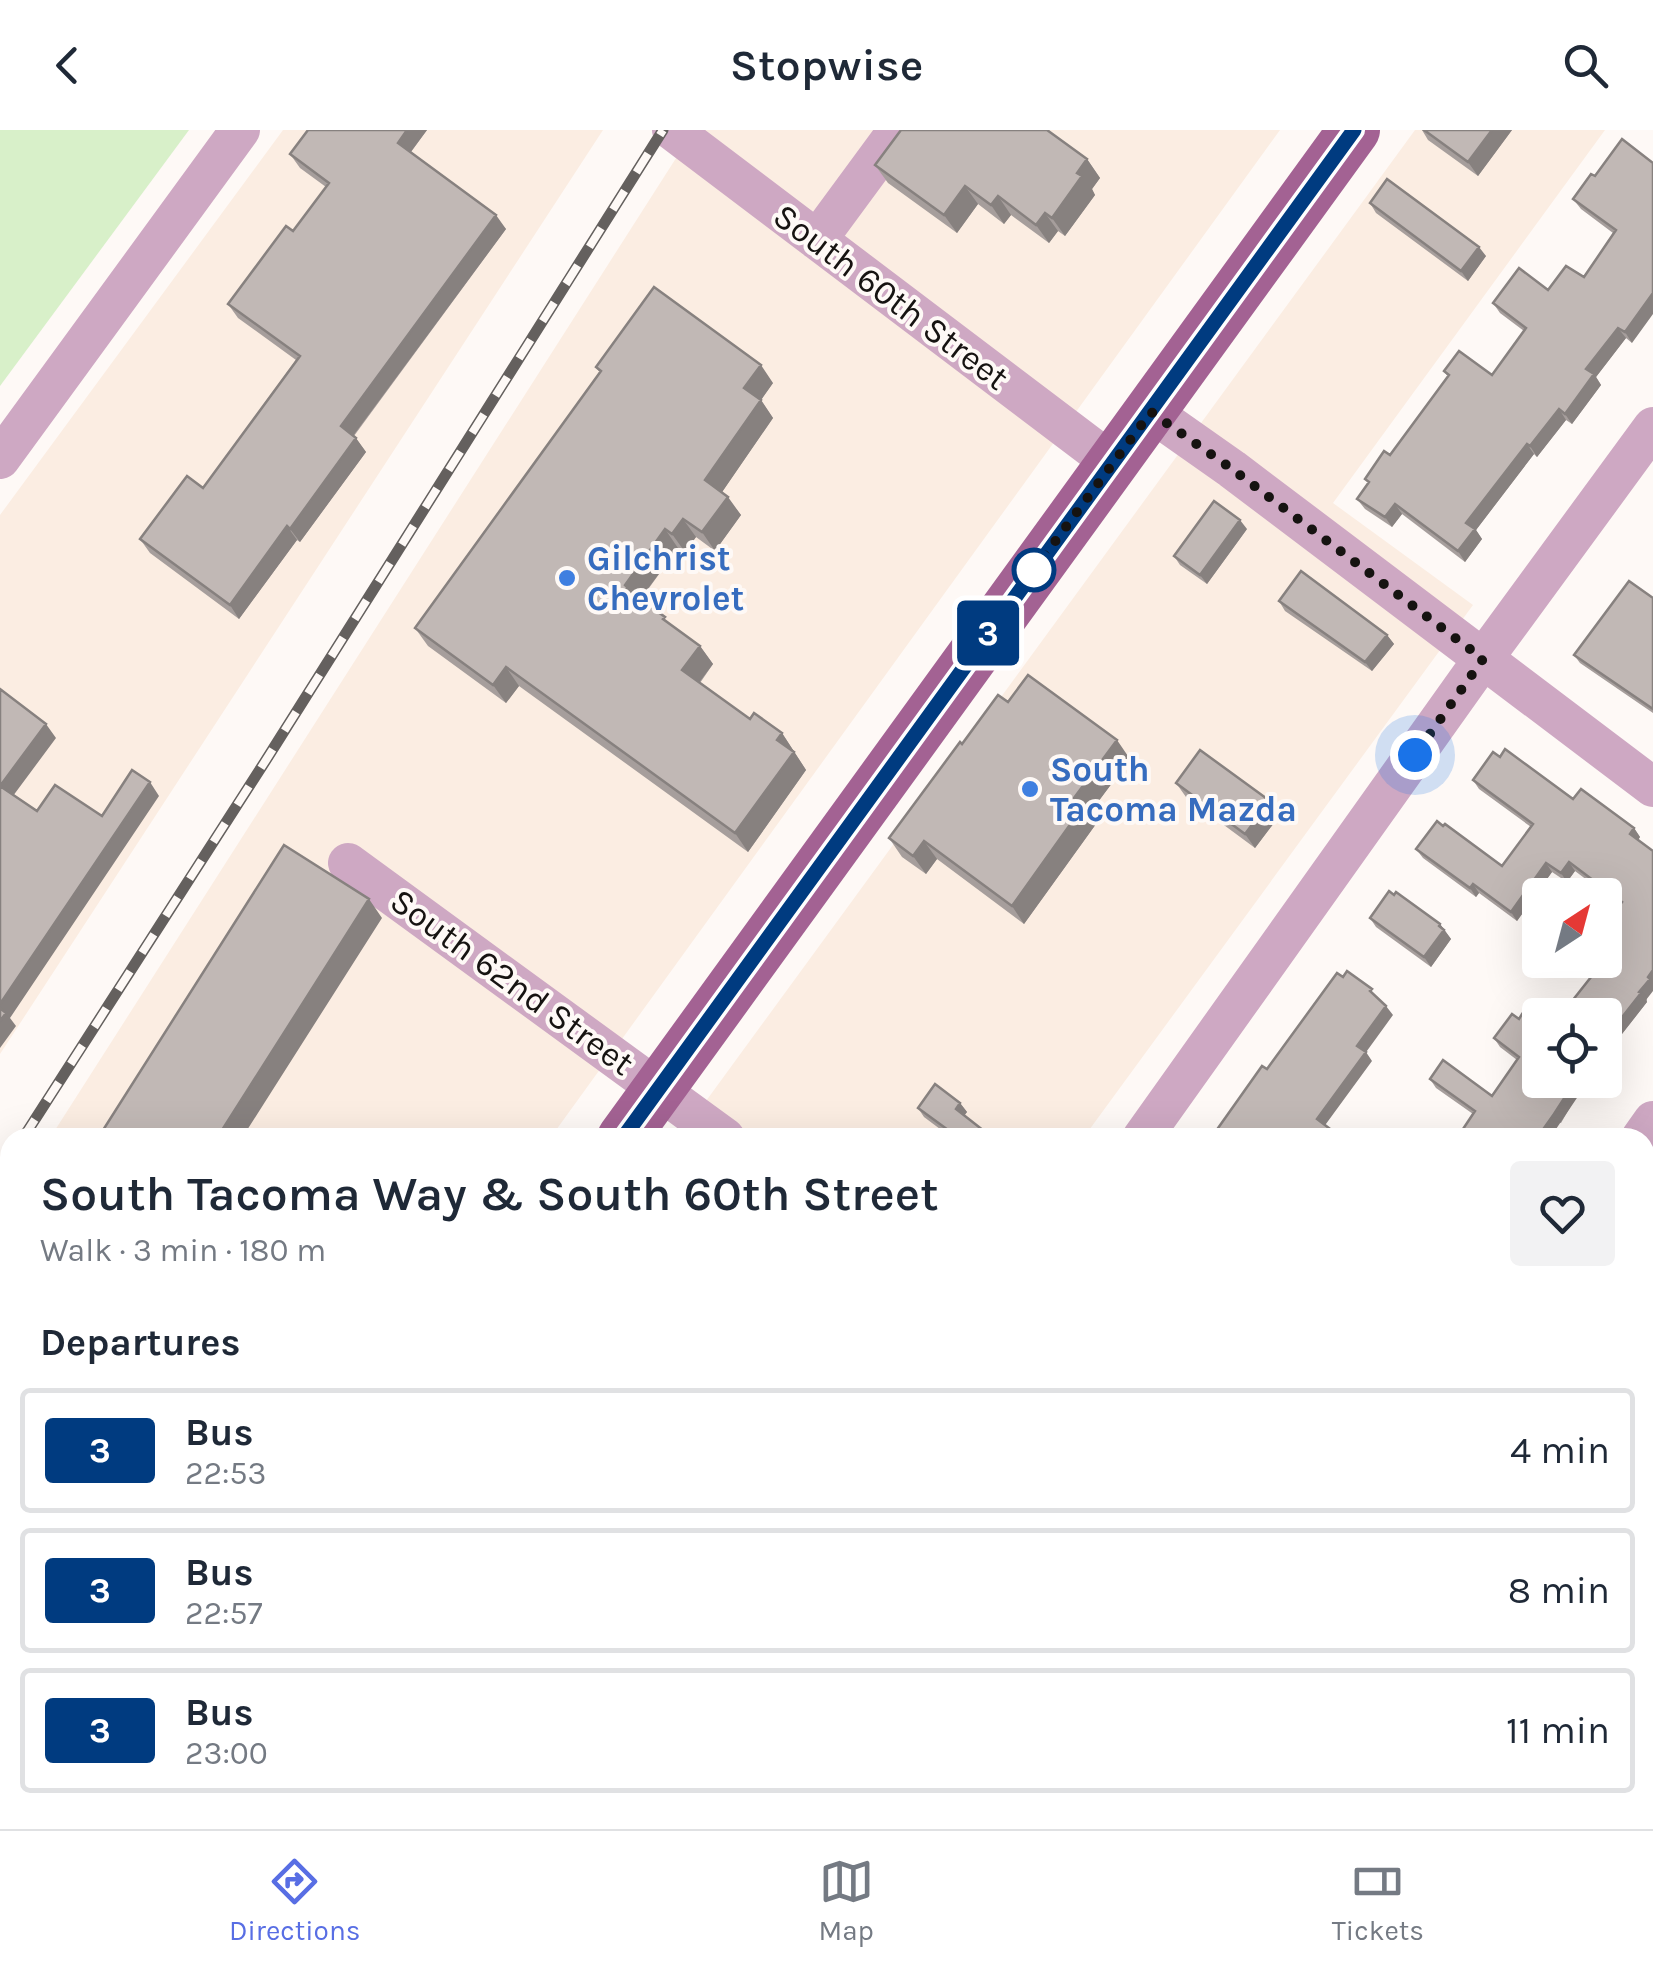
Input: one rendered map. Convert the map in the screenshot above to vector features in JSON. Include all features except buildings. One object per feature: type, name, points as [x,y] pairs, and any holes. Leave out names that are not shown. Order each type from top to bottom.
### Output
[{"type":"main road","points":[[630,1128],[1354,130]]},
{"type":"street","points":[[0,459],[240,130]]},
{"type":"street","points":[[817,240],[898,130]]},
{"type":"street","name":"South 60th Street","points":[[696,138],[817,240],[1112,462]]},
{"type":"street","points":[[1151,412],[1653,787]]},
{"type":"street","points":[[1149,1128],[1653,427]]},
{"type":"street","name":"South 62nd Street","points":[[348,863],[712,1128]]},
{"type":"shaded area","points":[[283,130],[603,130],[0,1054],[0,515]]},
{"type":"shaded area","points":[[694,130],[1280,130],[558,1128],[56,1128]]},
{"type":"shaded area","points":[[1415,130],[1605,130],[1333,503],[1473,605],[1091,1128],[686,1128]]},
{"type":"green space","points":[[0,130],[189,130],[0,386]]},
{"type":"railway","points":[[29,1128],[663,130]]},
{"type":"bus line","name":"3","points":[[630,1128],[1354,130]]},
{"type":"place","name":"Gilchrist Chevrolet","points":[[567,578]]},
{"type":"place","name":"South Tacoma Mazda","points":[[1030,789]]},
{"type":"route","points":[[1034,570],[1151,412],[1483,659],[1415,755]]}]
